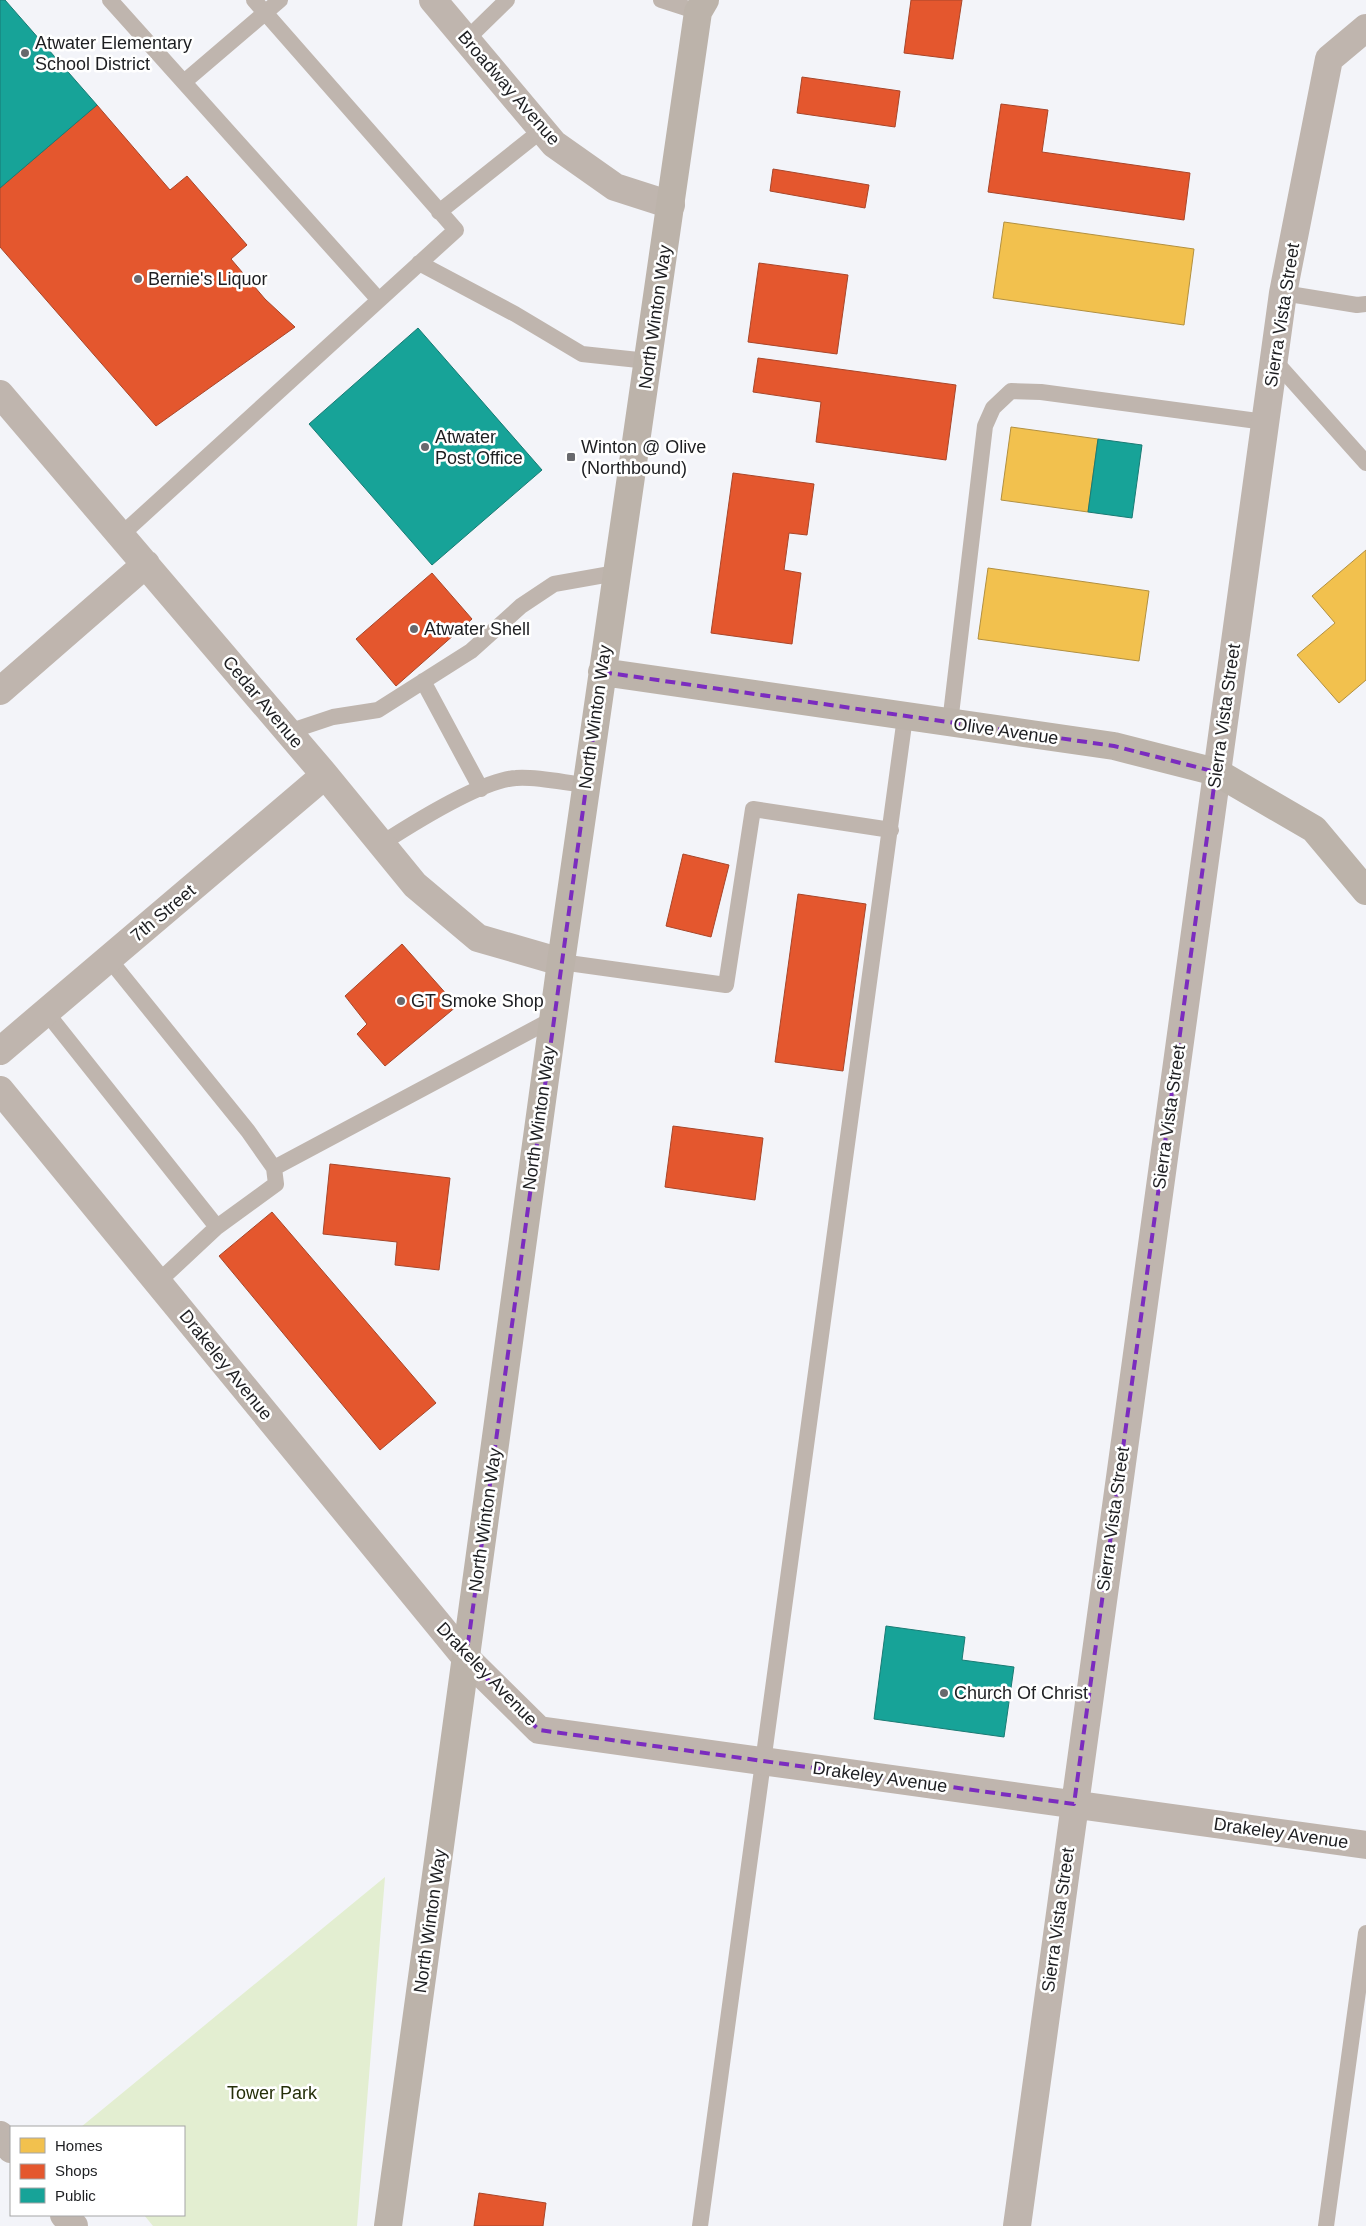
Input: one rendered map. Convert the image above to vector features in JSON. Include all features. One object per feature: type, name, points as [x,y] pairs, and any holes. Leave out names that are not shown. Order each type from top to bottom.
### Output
[{"type":"main road","name":"North Winton Way","points":[[388,2226],[560,962],[699,4]]},
{"type":"main road","name":"Olive Avenue","points":[[602,672],[1114,746],[1216,772],[1314,829],[1366,890]]},
{"type":"street","name":"Broadway Avenue","points":[[433,0],[554,144],[615,187],[671,205]]},
{"type":"street","name":"Sierra Vista Street","points":[[1017,2226],[1283,293],[1329,59],[1366,28]]},
{"type":"street","name":"Cedar Avenue","points":[[0,394],[325,775],[415,885],[478,938],[560,962]]},
{"type":"street","points":[[0,691],[146,564]]},
{"type":"street","name":"7th Street","points":[[0,1051],[325,775]]},
{"type":"street","name":"Drakeley Avenue","points":[[0,1090],[466,1658],[539,1730],[1366,1845]]},
{"type":"street","points":[[0,2136],[10,2148]]},
{"type":"street","points":[[65,2216],[74,2226]]},
{"type":"lane","points":[[110,0],[379,300]]},
{"type":"lane","points":[[121,535],[456,230],[254,0]]},
{"type":"lane","points":[[184,82],[280,0]]},
{"type":"lane","points":[[467,39],[507,0]]},
{"type":"lane","points":[[661,0],[699,4]]},
{"type":"lane","points":[[439,212],[542,130]]},
{"type":"lane","points":[[419,263],[515,314],[582,354],[648,361]]},
{"type":"lane","points":[[1283,293],[1357,305],[1366,304]]},
{"type":"lane","points":[[1274,360],[1366,463]]},
{"type":"lane","points":[[950,723],[985,426],[992,408],[1010,391],[1041,392],[1265,422]]},
{"type":"lane","points":[[288,732],[333,717],[378,710],[471,651],[521,606],[554,584],[616,573]]},
{"type":"lane","points":[[423,681],[481,789]]},
{"type":"lane","points":[[700,2226],[905,717]]},
{"type":"lane","points":[[381,844],[404,829],[490,783],[517,777],[586,785]]},
{"type":"lane","points":[[560,962],[726,985],[753,810],[891,830]]},
{"type":"lane","points":[[109,959],[248,1131],[274,1168],[276,1184],[217,1227],[158,1282]]},
{"type":"lane","points":[[46,1012],[217,1227]]},
{"type":"lane","points":[[274,1168],[553,1019]]},
{"type":"lane","points":[[1326,2226],[1366,1933]]},
{"type":"highlighted area","points":[[602,672],[1114,746],[1216,772],[1074,1804],[539,1730],[466,1658]]},
{"type":"green space","name":"Tower Park","points":[[385,1877],[357,2226],[153,2226],[145,2216],[185,2216],[185,2126],[82,2126]]},
{"type":"building: Homes","points":[[1004,222],[1194,249],[1184,325],[993,298]]},
{"type":"building: Homes","points":[[1011,427],[1098,439],[1088,512],[1001,500]]},
{"type":"building: Homes","points":[[1366,550],[1366,680],[1339,703],[1297,655],[1335,623],[1312,596]]},
{"type":"building: Homes","points":[[988,568],[1149,591],[1139,661],[978,639]]},
{"type":"building: Shops","points":[[911,0],[962,0],[953,59],[904,53]]},
{"type":"building: Shops","points":[[802,77],[900,91],[895,127],[797,113]]},
{"type":"building: Shops","points":[[1001,104],[1048,110],[1042,152],[1190,173],[1184,220],[988,192]]},
{"type":"building: Shops","name":"Bernie's Liquor","points":[[97,105],[170,190],[187,176],[247,245],[231,259],[265,299],[295,327],[156,426],[0,247],[0,188]]},
{"type":"building: Shops","points":[[773,169],[869,185],[865,208],[770,191]]},
{"type":"building: Shops","points":[[759,263],[848,275],[837,354],[748,342]]},
{"type":"building: Shops","points":[[758,358],[956,385],[946,460],[816,442],[821,402],[753,392]]},
{"type":"building: Shops","points":[[733,473],[814,484],[807,535],[789,533],[784,570],[801,573],[792,644],[711,633]]},
{"type":"building: Shops","name":"Atwater Shell","points":[[432,573],[472,619],[396,686],[356,639]]},
{"type":"building: Shops","points":[[683,854],[729,865],[711,937],[666,926]]},
{"type":"building: Shops","points":[[798,894],[866,904],[843,1071],[775,1062]]},
{"type":"building: Shops","name":"GT Smoke Shop","points":[[402,944],[457,1006],[385,1066],[357,1034],[367,1024],[345,996]]},
{"type":"building: Shops","points":[[673,1126],[763,1138],[755,1200],[665,1187]]},
{"type":"building: Shops","points":[[330,1164],[450,1178],[439,1270],[395,1265],[397,1242],[323,1234]]},
{"type":"building: Shops","points":[[272,1212],[436,1403],[380,1450],[219,1256]]},
{"type":"building: Shops","points":[[479,2193],[546,2203],[543,2226],[474,2226]]},
{"type":"building: Public","name":"Atwater Elementary School District","points":[[0,0],[5,0],[97,105],[0,188]]},
{"type":"building: Public","name":"Atwater Post Office","points":[[418,328],[542,470],[432,565],[309,424]]},
{"type":"building: Public","points":[[1098,439],[1142,445],[1132,518],[1088,512]]},
{"type":"building: Public","name":"Church Of Christ","points":[[886,1626],[965,1637],[962,1660],[1014,1667],[1004,1737],[874,1719]]},
{"type":"place","name":"Atwater Elementary School District","points":[[25,53]]},
{"type":"place","name":"Bernie's Liquor","points":[[138,279]]},
{"type":"place","name":"Atwater Post Office","points":[[425,447]]},
{"type":"place","name":"Winton @ Olive (Northbound)","points":[[571,457]]},
{"type":"place","name":"Atwater Shell","points":[[414,629]]},
{"type":"place","name":"GT Smoke Shop","points":[[401,1001]]},
{"type":"place","name":"Church Of Christ","points":[[944,1693]]}]
